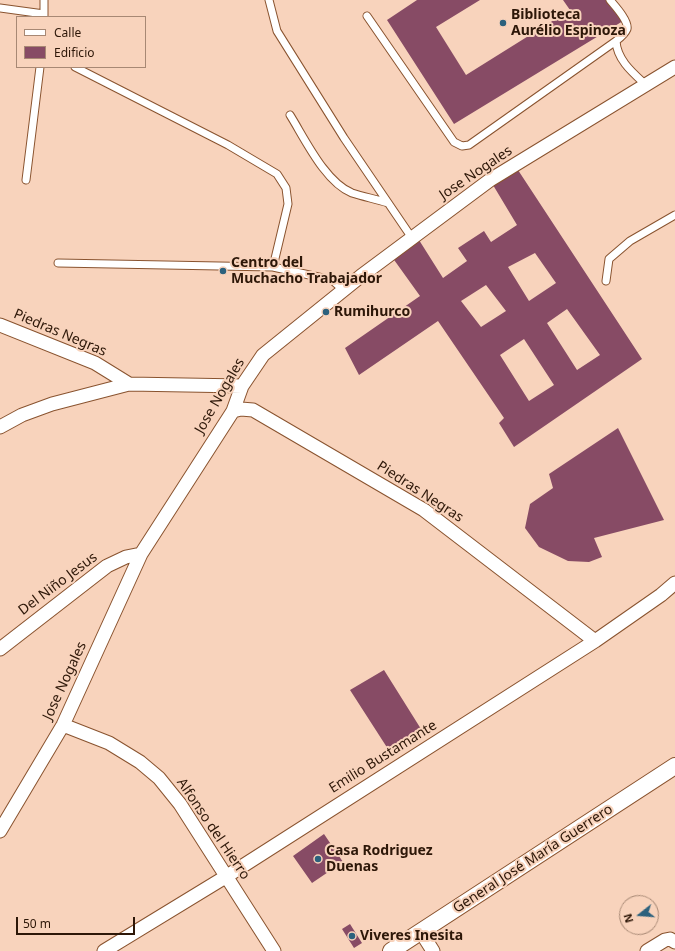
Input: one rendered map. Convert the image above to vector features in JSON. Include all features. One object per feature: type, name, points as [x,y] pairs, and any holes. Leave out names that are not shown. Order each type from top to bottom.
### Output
[{"type":"street","name":"Jose Nogales","points":[[0,831],[63,725],[141,554],[233,411],[242,386],[263,355],[343,290],[490,180],[675,67]]},
{"type":"street","name":"Piedras Negras","points":[[0,325],[95,363],[129,384]]},
{"type":"street","points":[[0,427],[22,415],[52,404],[129,384],[242,386]]},
{"type":"street","name":"Piedras Negras","points":[[233,411],[241,409],[253,410],[424,510],[595,641]]},
{"type":"street","name":"Del Niño Jesus","points":[[0,649],[107,566],[126,557],[141,554]]},
{"type":"street","name":"Emilio Bustamante","points":[[104,951],[226,876],[595,641],[661,595],[675,583]]},
{"type":"street","name":"Alfonso del Hierro","points":[[63,725],[109,743],[140,762],[159,778],[180,804],[274,951]]},
{"type":"street","name":"General José María Guerrero","points":[[391,951],[675,766]]},
{"type":"street","points":[[421,932],[433,951]]},
{"type":"street","points":[[647,951],[664,940],[670,939],[675,942]]},
{"type":"lane","points":[[0,8],[44,16],[44,0]]},
{"type":"lane","points":[[269,0],[278,31],[344,138],[412,238]]},
{"type":"lane","points":[[367,16],[454,142],[462,146],[469,145],[616,42],[627,30],[627,25],[626,21],[610,0]]},
{"type":"lane","points":[[616,42],[619,54],[626,65],[646,85]]},
{"type":"lane","points":[[26,180],[40,68]]},
{"type":"lane","points":[[77,68],[228,145],[277,174],[286,188],[288,204],[273,267]]},
{"type":"lane","points":[[290,115],[325,170],[336,181],[352,193],[388,203]]},
{"type":"lane","points":[[606,281],[609,259],[630,241],[675,215]]},
{"type":"lane","points":[[58,263],[273,267],[332,280],[343,290]]},
{"type":"building","points":[[417,0],[480,0],[436,27],[466,75],[570,10],[563,0],[609,0],[623,21],[454,124],[387,20]]},
{"type":"building","points":[[518,170],[642,359],[514,447],[499,423],[504,418],[438,321],[359,375],[345,348],[420,296],[392,257],[419,240],[443,278],[467,261],[458,248],[484,231],[491,242],[517,225],[493,185]],"holes":[[[535,253],[556,283],[529,301],[508,267]],[[486,285],[506,311],[481,327],[461,301]],[[567,309],[600,355],[577,370],[547,323]],[[524,339],[554,385],[529,401],[500,355]]]},
{"type":"building","points":[[618,428],[664,520],[594,538],[602,557],[589,562],[568,561],[539,547],[525,528],[530,504],[553,488],[549,474]]},
{"type":"building","points":[[384,670],[421,729],[388,749],[350,690]]},
{"type":"building","name":"Casa Rodriguez Duenas","points":[[324,834],[343,862],[312,883],[293,856]]},
{"type":"building","name":"Viveres Inesita","points":[[350,924],[362,943],[354,948],[342,929]]},
{"type":"place","name":"Biblioteca Aurélio Espinoza","points":[[503,23]]},
{"type":"place","name":"Centro del Muchacho Trabajador","points":[[223,271]]},
{"type":"place","name":"Rumihurco","points":[[326,312]]},
{"type":"place","name":"Casa Rodriguez Duenas","points":[[318,859]]},
{"type":"place","name":"Viveres Inesita","points":[[352,936]]}]
